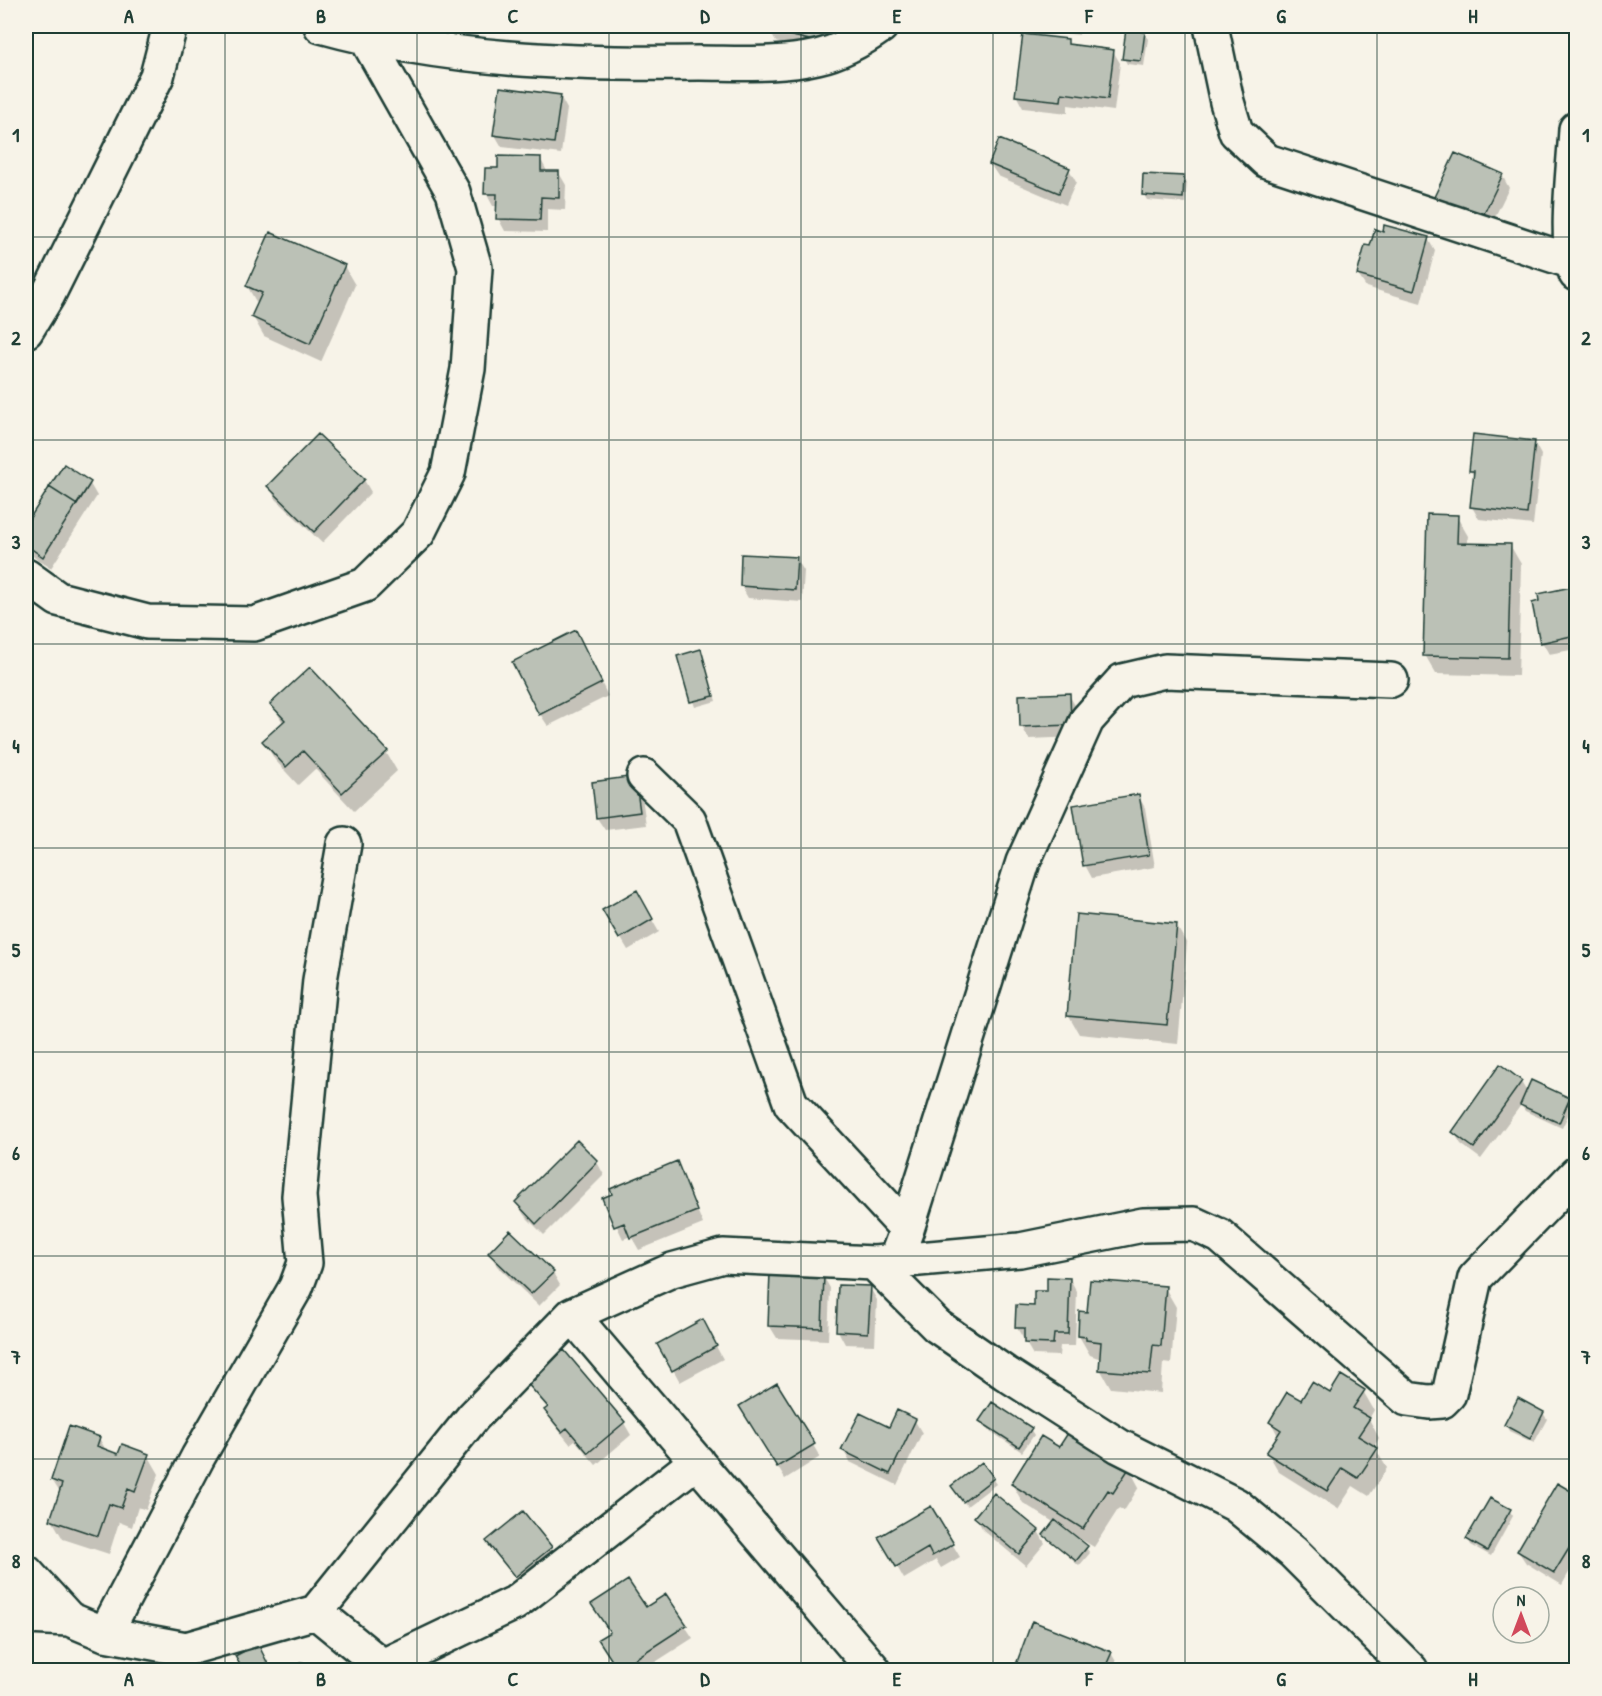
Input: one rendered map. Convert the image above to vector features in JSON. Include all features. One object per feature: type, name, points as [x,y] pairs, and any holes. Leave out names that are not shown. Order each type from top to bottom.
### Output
[{"type":"street","points":[[26,331],[48,295],[157,76],[170,26]]},
{"type":"street","points":[[321,26],[366,38],[524,61],[652,64],[758,63],[817,57],[865,38],[882,26]]},
{"type":"street","points":[[1211,26],[1227,102],[1236,132],[1267,161],[1574,268],[1576,129]]},
{"type":"street","points":[[26,576],[58,599],[147,622],[254,624],[365,585],[418,533],[448,474],[468,369],[476,268],[453,192],[366,38]]},
{"type":"street","points":[[884,1262],[907,1229],[1023,862],[1087,720],[1122,681],[1165,671],[1391,680]]},
{"type":"street","points":[[645,776],[689,820],[791,1104],[907,1229]]},
{"type":"street","points":[[105,1634],[198,1457],[296,1287],[305,1263],[298,1196],[320,980],[344,844]]},
{"type":"street","points":[[26,1617],[69,1619],[105,1634],[192,1660],[316,1612],[473,1417],[572,1315],[672,1270],[723,1257],[884,1262],[1020,1250],[1143,1226],[1194,1224],[1220,1236],[1407,1399],[1442,1401],[1449,1394],[1475,1278],[1576,1174]]},
{"type":"street","points":[[884,1262],[937,1326],[1005,1373],[1119,1446],[1236,1504],[1293,1552],[1411,1671]]},
{"type":"street","points":[[572,1315],[874,1671]]},
{"type":"street","points":[[316,1612],[385,1668],[515,1603],[697,1461]]},
{"type":"street","points":[[26,1572],[69,1619]]},
{"type":"building","points":[[768,26],[845,26],[839,47],[767,30]]},
{"type":"building","points":[[1038,26],[1077,26],[1076,30]]},
{"type":"building","points":[[1126,29],[1145,32],[1141,61],[1122,59]]},
{"type":"building","points":[[1023,34],[1068,39],[1068,44],[1114,50],[1108,99],[1062,93],[1061,101],[1015,96]]},
{"type":"building","points":[[500,87],[561,95],[554,143],[493,135]]},
{"type":"building","points":[[999,139],[1070,168],[1059,193],[989,164]]},
{"type":"building","points":[[1455,153],[1503,174],[1481,220],[1445,212],[1449,203],[1434,197]]},
{"type":"building","points":[[498,156],[541,157],[541,171],[559,171],[559,198],[541,197],[540,220],[496,219],[497,194],[484,194],[485,168],[498,168]]},
{"type":"building","points":[[1143,174],[1184,176],[1183,198],[1142,195]]},
{"type":"building","points":[[1384,225],[1429,237],[1414,291],[1357,275],[1365,245],[1370,246],[1375,229],[1383,232]]},
{"type":"building","points":[[270,232],[345,265],[310,344],[251,317],[262,293],[246,286]]},
{"type":"building","points":[[318,434],[365,479],[314,532],[267,486]]},
{"type":"building","points":[[1473,434],[1535,441],[1527,514],[1470,507],[1474,471],[1469,471]]},
{"type":"building","points":[[64,464],[91,482],[77,505],[49,487]]},
{"type":"building","points":[[64,464],[91,482],[43,557],[26,545],[26,524]]},
{"type":"building","points":[[1427,514],[1458,515],[1457,543],[1511,544],[1508,658],[1423,656]]},
{"type":"building","points":[[741,554],[797,557],[795,590],[740,586]]},
{"type":"building","points":[[1576,586],[1576,635],[1540,643],[1532,603],[1539,601],[1538,594]]},
{"type":"building","points":[[576,630],[602,683],[539,715],[512,662]]},
{"type":"building","points":[[701,649],[714,696],[690,702],[677,656]]},
{"type":"building","points":[[310,667],[388,751],[342,793],[303,751],[286,767],[262,741],[285,720],[270,704]]},
{"type":"building","points":[[1070,693],[1071,725],[1020,727],[1019,695]]},
{"type":"building","points":[[635,776],[640,812],[596,818],[592,782]]},
{"type":"building","points":[[1139,794],[1149,855],[1083,866],[1073,805]]},
{"type":"building","points":[[637,890],[653,919],[619,939],[602,910]]},
{"type":"building","points":[[1076,914],[1177,924],[1167,1025],[1067,1016]]},
{"type":"building","points":[[1500,1064],[1522,1081],[1474,1148],[1452,1132]]},
{"type":"building","points":[[1531,1080],[1570,1098],[1559,1123],[1520,1105]]},
{"type":"building","points":[[577,1140],[598,1161],[536,1224],[515,1202]]},
{"type":"building","points":[[677,1161],[697,1211],[630,1238],[624,1223],[614,1227],[602,1198],[612,1194],[610,1189]]},
{"type":"building","points":[[510,1230],[554,1272],[531,1294],[488,1253]]},
{"type":"building","points":[[770,1272],[824,1275],[822,1328],[768,1326]]},
{"type":"building","points":[[1047,1277],[1070,1278],[1068,1334],[1054,1334],[1053,1344],[1024,1343],[1024,1328],[1015,1328],[1016,1305],[1034,1306],[1034,1291],[1047,1291]]},
{"type":"building","points":[[1090,1280],[1166,1286],[1161,1346],[1153,1345],[1150,1374],[1099,1370],[1101,1342],[1086,1340],[1086,1337],[1078,1336],[1079,1311],[1087,1312]]},
{"type":"building","points":[[838,1285],[871,1286],[868,1333],[836,1331]]},
{"type":"building","points":[[703,1319],[717,1346],[672,1371],[657,1344]]},
{"type":"building","points":[[564,1350],[625,1422],[588,1453],[567,1428],[562,1432],[544,1410],[548,1407],[526,1382]]},
{"type":"building","points":[[1341,1375],[1365,1390],[1353,1408],[1370,1418],[1358,1436],[1378,1448],[1358,1478],[1342,1468],[1327,1491],[1266,1453],[1281,1430],[1269,1422],[1287,1392],[1301,1400],[1312,1382],[1330,1393]]},
{"type":"building","points":[[777,1383],[815,1444],[777,1467],[739,1406]]},
{"type":"building","points":[[1518,1398],[1544,1412],[1530,1439],[1504,1425]]},
{"type":"building","points":[[992,1402],[1032,1428],[1019,1447],[979,1421]]},
{"type":"building","points":[[897,1410],[916,1419],[890,1474],[841,1450],[860,1413],[889,1427]]},
{"type":"building","points":[[69,1426],[100,1437],[97,1446],[118,1454],[122,1444],[149,1454],[135,1492],[128,1489],[121,1508],[109,1504],[98,1536],[50,1520],[62,1484],[51,1480]]},
{"type":"building","points":[[1070,1430],[1130,1467],[1113,1493],[1108,1490],[1083,1529],[1011,1484],[1041,1436],[1059,1447]]},
{"type":"building","points":[[982,1462],[994,1478],[963,1502],[951,1486]]},
{"type":"building","points":[[1557,1483],[1576,1494],[1576,1537],[1554,1573],[1517,1551]]},
{"type":"building","points":[[994,1493],[1039,1530],[1019,1554],[974,1517]]},
{"type":"building","points":[[1490,1498],[1511,1509],[1487,1551],[1466,1539]]},
{"type":"building","points":[[931,1506],[954,1544],[932,1556],[928,1548],[896,1567],[878,1537]]},
{"type":"building","points":[[523,1511],[552,1547],[515,1577],[486,1541]]},
{"type":"building","points":[[1055,1520],[1088,1546],[1076,1561],[1043,1535]]},
{"type":"building","points":[[628,1580],[646,1607],[666,1594],[687,1625],[618,1670],[598,1639],[610,1632],[591,1604]]},
{"type":"building","points":[[1032,1621],[1112,1652],[1104,1670],[1014,1670]]},
{"type":"building","points":[[258,1644],[271,1670],[243,1670],[235,1656]]},
{"type":"building","points":[[300,1662],[336,1668],[336,1670],[298,1670]]}]
